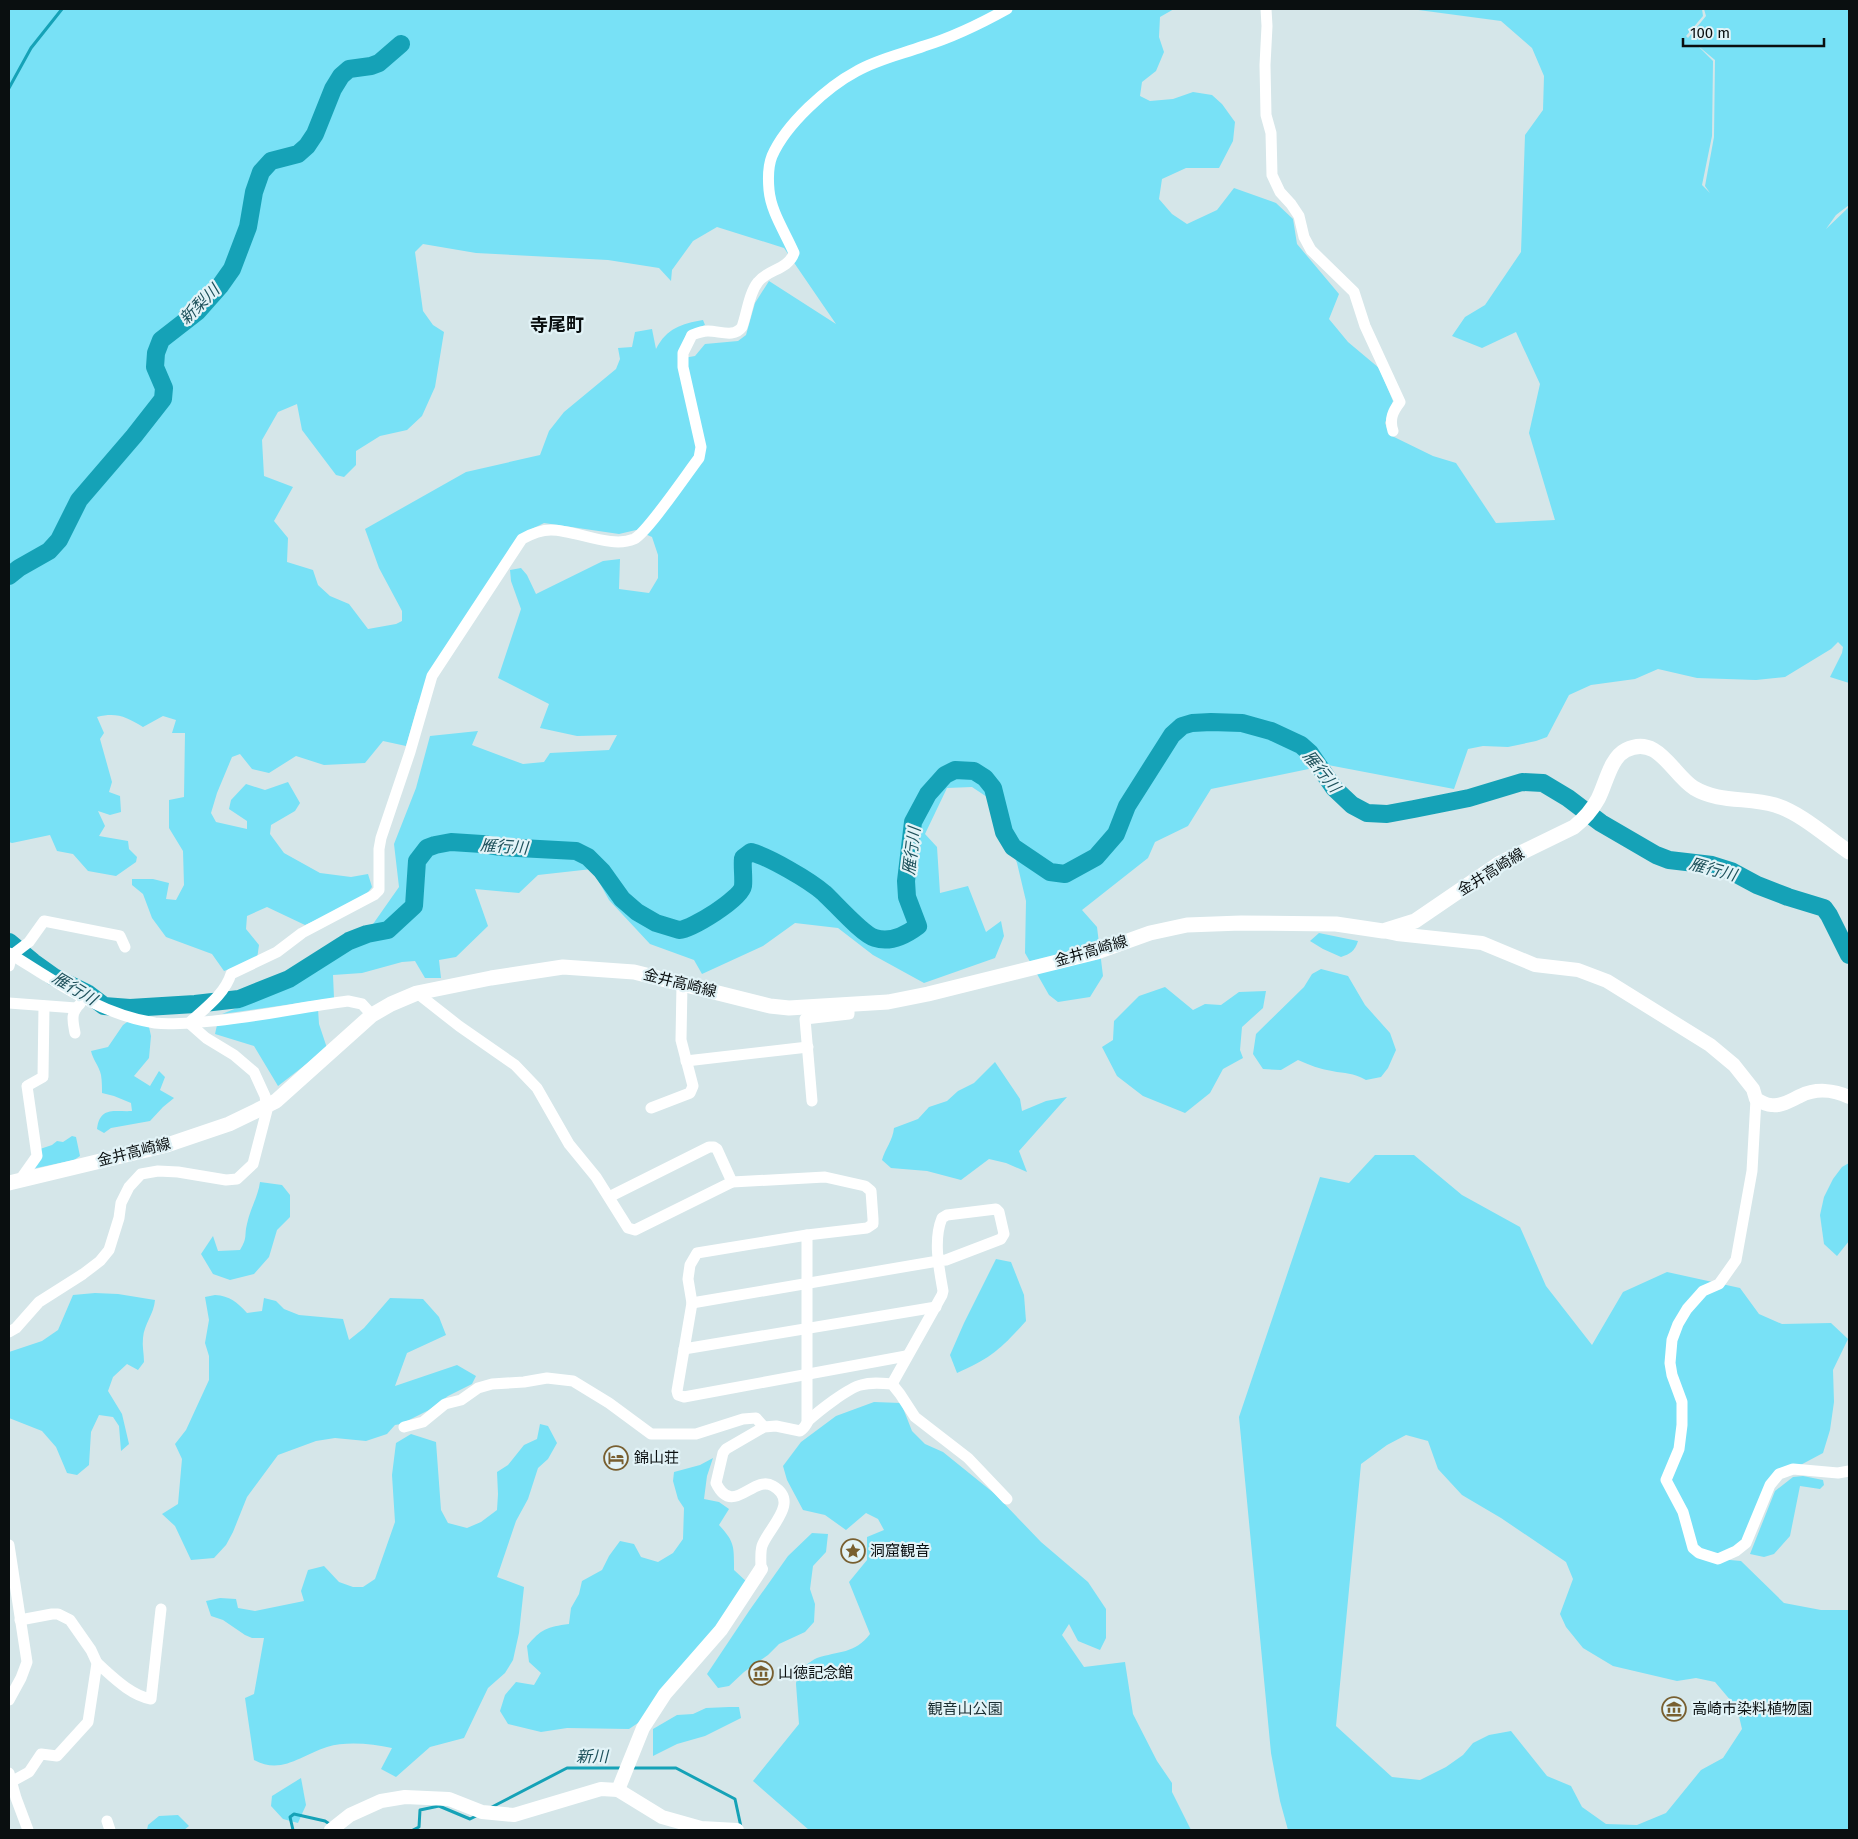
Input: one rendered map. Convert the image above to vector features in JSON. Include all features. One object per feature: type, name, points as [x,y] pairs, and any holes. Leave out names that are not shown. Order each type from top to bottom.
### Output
[{"type":"main road","name":"金井高崎線","points":[[14,1181],[167,1145],[229,1124],[256,1112],[276,1100],[372,1015],[391,1004],[417,993],[491,978],[563,967],[634,972],[770,1006],[806,1008],[888,1002],[928,994],[1097,952],[1150,933],[1188,926],[1241,923],[1336,924],[1383,931],[1415,921],[1500,863],[1563,834],[1584,820],[1598,799],[1614,763],[1627,749],[1651,748],[1662,755],[1693,787],[1720,798],[1783,808],[1849,852]]},
{"type":"street","points":[[189,1023],[228,984],[231,974],[277,952],[302,933],[374,895],[379,890],[379,849],[381,838],[410,752],[432,676],[522,540],[534,533],[551,530],[615,542],[634,539],[649,524],[698,458],[701,447],[683,367],[683,353],[692,335],[706,331],[734,334],[740,330],[758,281],[791,261],[794,253],[773,209],[769,191],[768,172],[772,156],[797,119],[817,100],[856,71],[892,56],[970,30],[1007,9]]},
{"type":"street","points":[[1266,9],[1266,115],[1271,133],[1272,175],[1280,192],[1299,216],[1304,236],[1311,250],[1354,292],[1365,326],[1400,402],[1394,411],[1391,423],[1393,430]]},
{"type":"street","points":[[125,948],[120,936],[44,921],[29,942],[12,956],[51,981],[85,999],[116,1013],[156,1023],[226,1020],[348,1001],[362,1004],[372,1015]]},
{"type":"street","points":[[1383,931],[1482,943],[1535,965],[1578,970],[1607,981],[1710,1045],[1734,1065],[1753,1089],[1756,1100],[1752,1171],[1736,1260],[1719,1284],[1703,1291],[1687,1309],[1678,1324],[1672,1340],[1670,1363],[1672,1375],[1682,1402],[1682,1425],[1679,1449],[1666,1480],[1683,1512],[1693,1548],[1707,1557],[1718,1559],[1731,1554],[1746,1542],[1770,1485],[1779,1474],[1793,1469],[1838,1473],[1849,1472]]},
{"type":"street","points":[[651,1108],[690,1093],[693,1090],[681,1040],[682,984]]},
{"type":"street","points":[[417,993],[459,1026],[515,1065],[531,1082],[552,1112],[569,1144],[596,1177],[628,1228],[635,1230],[732,1182],[825,1177],[865,1186],[871,1191],[873,1219],[870,1226],[697,1253],[690,1265],[688,1279],[692,1302],[677,1391],[680,1396],[906,1356]]},
{"type":"street","points":[[75,1033],[73,1017],[76,1008],[85,999]]},
{"type":"street","points":[[9,1003],[76,1008]]},
{"type":"street","points":[[812,1102],[805,1018],[849,1014],[849,1005]]},
{"type":"street","points":[[14,1181],[37,1156],[27,1086],[43,1077],[44,1006]]},
{"type":"street","points":[[9,1332],[16,1328],[39,1302],[100,1261],[108,1250],[119,1218],[121,1203],[129,1186],[141,1174],[178,1172],[226,1180],[237,1179],[253,1164],[267,1110],[265,1096],[254,1072],[234,1055],[206,1038],[189,1023]]},
{"type":"street","points":[[686,1061],[808,1047]]},
{"type":"street","points":[[1756,1100],[1775,1106],[1802,1094],[1822,1090],[1836,1091],[1849,1097]]},
{"type":"street","points":[[609,1197],[709,1147],[717,1149],[732,1182]]},
{"type":"street","points":[[692,1302],[938,1261],[946,1260],[1001,1239],[1004,1234],[999,1211],[993,1209],[944,1216],[940,1221],[938,1261],[943,1291],[936,1307],[906,1356],[892,1384]]},
{"type":"street","points":[[618,1790],[643,1728],[665,1694],[721,1630],[761,1569],[761,1548],[767,1534],[782,1514],[784,1498],[772,1485],[761,1485],[736,1496],[728,1497],[722,1494],[716,1483],[723,1452],[726,1449],[764,1427],[776,1426],[800,1431],[805,1428],[807,1422],[807,1235]]},
{"type":"street","points":[[684,1349],[936,1307]]},
{"type":"street","points":[[404,1428],[423,1422],[445,1404],[461,1400],[478,1388],[492,1384],[547,1378],[573,1381],[609,1403],[652,1434],[696,1434],[744,1419],[756,1418],[764,1427]]},
{"type":"street","points":[[807,1422],[832,1402],[859,1385],[874,1383],[892,1384],[916,1417],[968,1458],[1007,1499]]},
{"type":"street","points":[[9,1545],[27,1662],[9,1700]]},
{"type":"street","points":[[20,1620],[52,1614],[58,1614],[70,1620],[91,1650],[97,1663],[122,1685],[142,1697],[152,1699],[160,1608]]},
{"type":"street","points":[[28,1830],[10,1779],[29,1772],[41,1754],[56,1756],[88,1722],[97,1663]]},
{"type":"street","points":[[331,1830],[350,1815],[381,1801],[405,1797],[450,1799],[482,1812],[514,1815],[601,1789],[618,1790],[662,1817],[701,1828],[737,1830]]},
{"type":"green space","points":[[9,9],[1174,9],[1160,17],[1159,37],[1164,52],[1156,71],[1142,82],[1140,96],[1150,101],[1173,99],[1193,92],[1212,95],[1222,104],[1235,122],[1233,141],[1219,168],[1186,168],[1162,179],[1159,199],[1172,214],[1187,224],[1217,210],[1234,188],[1276,203],[1293,219],[1297,244],[1339,294],[1329,319],[1348,342],[1379,368],[1393,401],[1385,423],[1390,435],[1433,456],[1456,463],[1496,523],[1555,520],[1529,433],[1540,384],[1516,332],[1482,348],[1452,336],[1465,317],[1485,305],[1521,252],[1525,135],[1543,110],[1544,76],[1532,48],[1501,21],[1411,9],[1702,9],[1703,16],[1686,36],[1688,38],[1706,16],[1704,9],[1849,9],[1849,205],[1836,215],[1826,229],[1849,207],[1849,683],[1830,677],[1842,653],[1843,647],[1838,642],[1831,649],[1785,677],[1756,680],[1697,678],[1658,669],[1635,679],[1591,685],[1569,695],[1547,737],[1508,747],[1483,746],[1468,749],[1454,789],[1328,765],[1211,789],[1188,826],[1155,842],[1148,858],[1082,910],[1097,927],[1103,976],[1090,997],[1058,1002],[1049,995],[1025,953],[1026,901],[1017,863],[990,799],[972,787],[947,788],[925,834],[937,847],[940,893],[968,886],[986,932],[1001,921],[1004,936],[995,958],[924,983],[873,955],[838,928],[795,923],[763,946],[702,974],[694,960],[650,944],[609,900],[592,869],[538,875],[519,893],[475,889],[488,926],[456,957],[439,960],[441,978],[425,978],[415,961],[402,962],[362,973],[333,975],[334,998],[222,1014],[269,995],[311,974],[359,944],[399,887],[394,844],[416,788],[430,736],[478,731],[472,745],[523,764],[544,762],[550,753],[609,750],[617,735],[577,736],[540,728],[549,704],[498,678],[521,609],[511,581],[510,570],[521,568],[527,575],[536,594],[603,561],[620,559],[619,589],[649,593],[658,578],[658,555],[652,537],[636,530],[619,534],[544,523],[518,536],[418,704],[406,746],[383,741],[365,763],[324,765],[296,756],[269,773],[252,769],[240,754],[232,757],[211,813],[216,822],[247,829],[247,821],[229,809],[231,800],[246,784],[265,790],[288,782],[300,803],[295,811],[271,825],[270,834],[284,853],[320,873],[351,877],[368,874],[372,887],[362,900],[305,925],[267,907],[247,916],[246,929],[259,945],[257,959],[224,971],[212,954],[166,937],[152,918],[143,894],[132,885],[132,879],[153,879],[169,883],[166,899],[176,900],[184,885],[183,851],[169,828],[169,800],[184,797],[185,733],[172,733],[176,720],[163,716],[143,727],[121,716],[97,717],[104,733],[100,739],[112,782],[109,792],[120,796],[121,812],[110,815],[98,811],[105,826],[99,836],[128,841],[129,849],[137,857],[136,862],[116,876],[88,871],[73,854],[57,851],[50,835],[9,842]],"holes":[[[1697,45],[1715,60],[1714,137],[1705,186],[1710,193],[1702,185],[1712,136],[1713,61]],[[717,227],[784,248],[836,324],[769,281],[755,303],[746,335],[738,341],[705,344],[695,356],[678,359],[687,332],[705,325],[703,320],[675,328],[665,336],[656,349],[652,329],[635,332],[632,347],[618,348],[620,359],[616,369],[564,412],[549,431],[540,455],[466,472],[365,529],[379,568],[402,611],[402,621],[396,624],[368,629],[349,604],[330,596],[318,585],[313,570],[287,562],[288,538],[274,521],[293,487],[264,476],[262,440],[278,412],[297,404],[302,430],[336,475],[344,477],[356,465],[356,451],[380,436],[407,430],[422,416],[435,387],[444,332],[433,325],[423,311],[415,252],[423,244],[476,253],[608,260],[659,268],[671,281],[672,270],[693,241]]]},
{"type":"green space","points":[[1319,933],[1358,941],[1352,952],[1341,957],[1310,941]]},
{"type":"green space","points":[[1321,969],[1348,976],[1365,1005],[1390,1033],[1396,1050],[1388,1068],[1381,1077],[1366,1080],[1353,1074],[1319,1068],[1298,1060],[1281,1070],[1263,1069],[1253,1054],[1256,1034],[1304,987],[1312,974]]},
{"type":"green space","points":[[1165,987],[1193,1010],[1205,1004],[1221,1005],[1239,992],[1266,991],[1263,1008],[1242,1027],[1240,1050],[1243,1058],[1223,1069],[1210,1093],[1185,1113],[1143,1096],[1117,1076],[1102,1047],[1113,1040],[1114,1021],[1139,996]]},
{"type":"green space","points":[[318,1009],[319,1024],[327,1048],[278,1086],[254,1046],[215,1034],[217,1025]]},
{"type":"green space","points":[[130,1020],[149,1027],[151,1036],[149,1058],[134,1076],[150,1086],[159,1071],[165,1077],[160,1090],[174,1098],[150,1121],[111,1128],[104,1133],[97,1129],[101,1117],[105,1113],[114,1111],[132,1111],[131,1103],[102,1093],[101,1075],[91,1051],[108,1047],[123,1025]]},
{"type":"green space","points":[[995,1062],[1020,1099],[1022,1111],[1046,1101],[1067,1097],[1019,1151],[1027,1172],[1006,1163],[989,1159],[961,1180],[927,1171],[891,1168],[882,1160],[894,1128],[918,1119],[929,1107],[947,1101],[958,1091],[974,1083]]},
{"type":"green space","points":[[72,1136],[76,1137],[80,1156],[74,1160],[27,1170],[40,1149],[57,1141],[63,1142]]},
{"type":"green space","points":[[1375,1155],[1414,1155],[1462,1195],[1520,1227],[1546,1286],[1592,1345],[1623,1292],[1667,1272],[1740,1288],[1759,1314],[1782,1324],[1831,1323],[1848,1339],[1833,1370],[1834,1402],[1830,1430],[1823,1453],[1793,1469],[1779,1474],[1746,1543],[1719,1559],[1741,1561],[1784,1603],[1821,1610],[1849,1610],[1849,1830],[1288,1830],[1280,1801],[1271,1753],[1239,1417],[1320,1177],[1349,1183]],"holes":[[[1406,1435],[1428,1441],[1438,1469],[1462,1495],[1501,1518],[1566,1562],[1573,1579],[1560,1614],[1566,1627],[1583,1648],[1613,1666],[1677,1681],[1696,1678],[1715,1682],[1737,1708],[1742,1729],[1723,1758],[1701,1770],[1666,1813],[1637,1825],[1606,1824],[1582,1807],[1571,1786],[1547,1776],[1511,1731],[1489,1735],[1473,1743],[1463,1755],[1446,1767],[1420,1780],[1392,1777],[1336,1726],[1361,1464],[1387,1445]]]},
{"type":"green space","points":[[1849,1163],[1849,1241],[1837,1256],[1824,1244],[1820,1215],[1824,1197],[1833,1179],[1842,1167]]},
{"type":"green space","points":[[260,1182],[282,1185],[290,1195],[290,1217],[277,1230],[269,1257],[254,1274],[230,1280],[213,1274],[201,1254],[213,1236],[218,1251],[240,1250],[245,1239],[248,1219]]},
{"type":"green space","points":[[996,1259],[1011,1262],[1024,1295],[1026,1321],[995,1352],[957,1373],[950,1355]]},
{"type":"green space","points":[[95,1293],[118,1294],[155,1300],[144,1333],[144,1362],[138,1370],[127,1364],[113,1377],[108,1391],[122,1414],[129,1444],[121,1451],[119,1426],[113,1417],[99,1415],[91,1432],[89,1465],[77,1475],[67,1473],[56,1447],[42,1431],[9,1418],[9,1352],[42,1341],[58,1330],[73,1295]]},
{"type":"green space","points":[[215,1295],[233,1300],[247,1313],[262,1311],[264,1298],[276,1301],[284,1309],[299,1315],[343,1319],[349,1340],[364,1328],[390,1298],[423,1299],[439,1317],[446,1335],[407,1353],[395,1386],[457,1365],[476,1376],[472,1384],[448,1396],[429,1410],[401,1424],[395,1425],[387,1434],[366,1441],[335,1438],[316,1441],[278,1455],[247,1497],[226,1545],[214,1558],[191,1560],[175,1526],[162,1514],[178,1504],[182,1459],[175,1444],[186,1430],[209,1380],[209,1356],[205,1343],[209,1320],[205,1297]]},
{"type":"green space","name":"観音山公園","points":[[874,1402],[901,1403],[912,1431],[925,1444],[943,1452],[995,1494],[1041,1542],[1088,1582],[1106,1609],[1106,1638],[1100,1650],[1078,1641],[1069,1624],[1062,1635],[1084,1667],[1125,1662],[1133,1714],[1157,1761],[1172,1783],[1172,1792],[1191,1830],[809,1830],[753,1781],[799,1724],[797,1672],[817,1658],[852,1649],[870,1634],[849,1582],[867,1560],[867,1537],[884,1530],[878,1519],[866,1513],[846,1530],[825,1515],[803,1510],[787,1480],[783,1466],[801,1442],[836,1416]]},
{"type":"green space","points":[[540,1424],[548,1426],[557,1443],[548,1459],[538,1468],[528,1499],[516,1521],[497,1577],[524,1587],[519,1633],[513,1660],[505,1673],[488,1688],[464,1738],[430,1747],[396,1777],[381,1769],[392,1748],[376,1745],[335,1745],[283,1765],[264,1764],[254,1760],[245,1698],[254,1694],[264,1638],[252,1638],[223,1620],[211,1616],[206,1601],[220,1598],[236,1599],[238,1608],[255,1611],[304,1601],[301,1591],[308,1570],[324,1566],[339,1582],[353,1587],[363,1587],[375,1579],[395,1522],[392,1475],[396,1443],[411,1434],[436,1442],[441,1510],[448,1523],[467,1528],[481,1522],[497,1510],[497,1472],[508,1465],[524,1445],[537,1439]]},
{"type":"green space","points":[[713,1458],[707,1476],[704,1499],[719,1502],[729,1509],[719,1525],[731,1541],[734,1570],[748,1583],[715,1629],[641,1721],[629,1729],[567,1728],[541,1732],[508,1724],[500,1711],[505,1695],[516,1682],[534,1685],[541,1673],[529,1662],[527,1646],[545,1630],[569,1624],[571,1608],[579,1594],[582,1581],[602,1570],[620,1541],[634,1544],[641,1557],[658,1562],[673,1553],[683,1539],[684,1508],[678,1499],[673,1481],[674,1472],[700,1465]]},
{"type":"green space","points":[[1803,1476],[1823,1480],[1824,1485],[1820,1489],[1800,1486],[1790,1536],[1774,1554],[1764,1557],[1750,1554],[1775,1491],[1793,1477]]},
{"type":"green space","points":[[812,1533],[828,1534],[826,1552],[813,1566],[810,1589],[815,1604],[814,1622],[805,1632],[779,1644],[729,1686],[718,1688],[707,1674],[788,1556]]},
{"type":"green space","points":[[739,1707],[741,1718],[705,1736],[677,1744],[653,1756],[653,1729],[677,1715],[693,1714],[706,1708]]},
{"type":"green space","points":[[301,1778],[306,1805],[298,1823],[283,1819],[271,1806],[272,1796]]},
{"type":"green space","points":[[178,1815],[189,1826],[184,1830],[147,1830],[148,1825],[159,1816]]},
{"type":"waterway","points":[[9,88],[31,48],[62,9]]},
{"type":"waterway","name":"新梨川","points":[[9,576],[49,551],[59,540],[79,500],[163,399],[164,388],[155,367],[156,353],[161,340],[197,312],[232,269],[248,227],[254,192],[261,172],[271,161],[298,154],[307,146],[315,134],[333,89],[341,76],[349,69],[379,63],[401,44]]},
{"type":"waterway","name":"雁行川","points":[[9,942],[54,977],[87,993],[104,1006],[130,1008],[239,999],[289,979],[349,941],[367,934],[388,930],[414,906],[417,861],[427,848],[451,842],[576,851],[588,857],[602,871],[622,899],[637,912],[656,923],[679,930],[694,925],[715,913],[740,892],[743,886],[743,858],[751,852],[778,864],[817,888],[870,936],[886,940],[892,939],[918,926],[907,897],[906,881],[913,822],[928,794],[945,775],[955,770],[974,771],[985,778],[993,788],[1004,832],[1013,847],[1050,872],[1065,874],[1096,857],[1116,834],[1127,806],[1172,735],[1182,726],[1192,723],[1211,722],[1242,723],[1271,731],[1301,745],[1310,753],[1334,788],[1352,805],[1367,813],[1387,814],[1414,809],[1469,798],[1522,782],[1543,783],[1568,798],[1601,823],[1656,855],[1669,860],[1712,865],[1731,871],[1757,885],[1788,897],[1824,908],[1849,955]]},
{"type":"waterway","name":"新川","points":[[490,1808],[567,1768],[624,1768]]},
{"type":"waterway","name":"新川","points":[[630,1768],[676,1768],[735,1799],[741,1827]]},
{"type":"waterway","name":"新川","points":[[413,1830],[419,1827],[420,1810],[439,1806],[470,1819],[478,1815]]},
{"type":"waterway","name":"新川","points":[[293,1830],[290,1817],[294,1814],[325,1821],[331,1825]]},
{"type":"place","name":"錦山荘","points":[[616,1458]]},
{"type":"place","name":"洞窟観音","points":[[853,1551]]},
{"type":"place","name":"山徳記念館","points":[[761,1673]]},
{"type":"place","name":"高崎市染料植物園","points":[[1674,1709]]},
{"type":"district","name":"寺尾町","points":[[557,325]]}]
